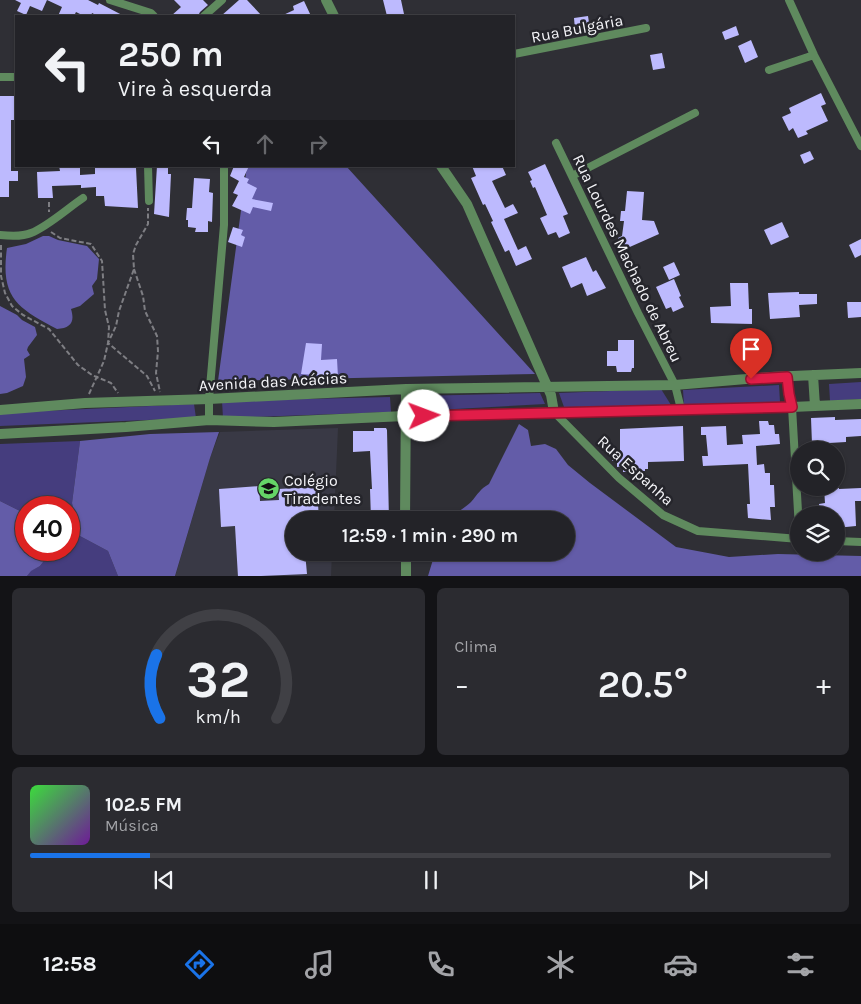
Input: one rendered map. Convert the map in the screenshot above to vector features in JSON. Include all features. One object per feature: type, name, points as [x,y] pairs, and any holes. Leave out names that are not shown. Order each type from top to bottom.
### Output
[{"type":"street","points":[[110,0],[153,15]]},
{"type":"street","points":[[205,15],[222,0]]},
{"type":"street","points":[[326,0],[334,15]]},
{"type":"street","points":[[789,0],[814,55],[861,146]]},
{"type":"street","name":"Rua Bulgária","points":[[515,54],[646,28]]},
{"type":"street","points":[[769,70],[814,55]]},
{"type":"street","points":[[0,77],[15,78]]},
{"type":"street","points":[[572,176],[695,113]]},
{"type":"street","name":"Rua Lourdes Machado de Abreu","points":[[556,143],[675,385],[681,409]]},
{"type":"street","points":[[148,167],[149,201]]},
{"type":"street","points":[[209,420],[209,399],[224,225],[224,167]]},
{"type":"street","points":[[442,167],[468,204],[549,391],[554,412]]},
{"type":"street","points":[[0,236],[29,234],[50,222],[83,198]]},
{"type":"street","name":"Avenida das Acácias","points":[[0,410],[85,403],[125,403],[406,389],[549,391],[861,373]]},
{"type":"street","points":[[813,375],[815,406]]},
{"type":"street","points":[[787,377],[792,407],[798,506]]},
{"type":"street","points":[[405,511],[406,389]]},
{"type":"street","points":[[0,434],[209,420],[259,422],[405,416],[861,404]]},
{"type":"street","name":"Rua Espanha","points":[[554,412],[619,478],[663,515],[698,531],[790,538]]},
{"type":"street","points":[[845,541],[861,542]]},
{"type":"street","points":[[406,561],[406,576]]},
{"type":"path","points":[[149,201],[148,224],[133,254],[134,269],[146,311],[157,336],[156,373],[161,400]]},
{"type":"path","points":[[49,202],[51,231],[60,238],[91,244],[102,261],[105,310],[109,327],[108,343]]},
{"type":"path","points":[[1,244],[1,276],[5,293],[12,306],[49,329],[78,365],[111,383],[125,403]]},
{"type":"path","points":[[85,403],[98,377],[134,269]]},
{"type":"path","points":[[108,343],[147,376],[161,400]]},
{"type":"shaded area","points":[[247,167],[347,167],[535,374],[218,381]]},
{"type":"shaded area","points":[[43,236],[87,246],[99,259],[97,279],[92,286],[94,294],[80,306],[71,309],[72,321],[69,326],[57,329],[31,314],[14,299],[6,278],[7,248],[26,244]]},
{"type":"shaded area","points":[[0,306],[35,327],[37,335],[28,347],[27,350],[30,355],[24,359],[26,377],[23,386],[0,394]]},
{"type":"shaded area","points":[[861,382],[861,399],[830,401],[829,384]]},
{"type":"shaded area","points":[[779,385],[780,402],[684,406],[683,390]]},
{"type":"shaded area","points":[[661,389],[671,405],[564,407],[559,393]]},
{"type":"shaded area","points":[[540,393],[545,404],[418,411],[418,396]]},
{"type":"shaded area","points":[[390,397],[391,412],[223,418],[222,401]]},
{"type":"shaded area","points":[[194,404],[196,418],[0,426],[0,413]]},
{"type":"shaded area","points":[[519,424],[528,430],[531,446],[545,444],[556,449],[568,465],[590,483],[676,547],[729,557],[790,554],[790,561],[845,561],[845,556],[861,556],[861,576],[428,576],[433,561],[575,561],[575,511],[459,511],[489,484]]},
{"type":"shaded area","name":"Colégio Tiradentes","points":[[338,428],[334,511],[285,511],[285,561],[332,561],[331,576],[175,576],[210,458],[220,432]]},
{"type":"shaded area","points":[[219,432],[175,576],[118,576],[108,551],[80,536],[80,496],[73,496],[80,441],[150,434]]},
{"type":"shaded area","points":[[80,441],[73,496],[15,496],[15,508],[0,501],[0,444]]},
{"type":"shaded area","points":[[0,501],[15,508],[15,561],[44,561],[27,576],[0,576]]},
{"type":"shaded area","points":[[80,536],[108,551],[118,576],[27,576],[30,571],[40,566],[44,561],[80,561]]},
{"type":"building","points":[[15,0],[47,0],[42,11],[30,6],[26,15],[17,11],[21,3]]},
{"type":"building","points":[[47,0],[88,0],[98,5],[99,3],[122,15],[96,15],[92,13],[91,15],[82,15],[76,12],[74,15],[58,15],[62,7]]},
{"type":"building","points":[[174,0],[203,0],[208,5],[198,15],[172,15],[181,7]]},
{"type":"building","points":[[239,0],[247,0],[261,15],[222,15]]},
{"type":"building","points":[[383,0],[401,0],[404,14],[387,15]]},
{"type":"building","points":[[304,1],[311,15],[283,15],[294,10],[293,6]]},
{"type":"building","points":[[588,16],[590,29],[575,30],[574,18]]},
{"type":"building","points":[[736,26],[739,35],[725,40],[722,32]]},
{"type":"building","points":[[751,40],[758,57],[745,63],[738,46]]},
{"type":"building","points":[[662,53],[665,68],[653,70],[650,55]]},
{"type":"building","points":[[821,93],[826,104],[821,106],[828,121],[806,131],[808,134],[798,138],[793,128],[789,131],[782,117],[791,113],[789,108]]},
{"type":"building","points":[[0,96],[15,96],[15,120],[11,120],[11,171],[18,171],[18,181],[9,181],[9,197],[0,197]]},
{"type":"building","points":[[810,151],[814,159],[804,164],[800,155]]},
{"type":"building","points":[[545,164],[568,214],[563,216],[570,233],[559,238],[556,232],[548,235],[540,218],[547,215],[535,187],[533,188],[528,172]]},
{"type":"building","points":[[59,167],[80,167],[80,175],[95,174],[95,167],[136,168],[138,208],[105,206],[104,196],[96,196],[96,187],[81,188],[81,185],[52,186],[53,198],[38,198],[37,172],[60,171]]},
{"type":"building","points":[[157,167],[168,167],[168,174],[171,174],[169,217],[154,214]]},
{"type":"building","points":[[234,167],[249,167],[244,177],[249,179],[247,183],[257,188],[252,199],[273,203],[271,211],[253,207],[250,214],[232,206],[238,195],[233,193],[239,181],[230,176]]},
{"type":"building","points":[[472,167],[502,167],[506,175],[492,181],[505,208],[513,204],[518,213],[504,219],[518,250],[526,246],[532,259],[516,266],[509,250],[505,252],[491,222],[493,221],[485,204],[483,205],[471,178],[476,176]]},
{"type":"building","points":[[194,178],[210,179],[209,192],[213,193],[212,222],[208,221],[208,232],[195,232],[196,228],[188,227],[188,220],[186,220],[187,208],[192,208]]},
{"type":"building","points":[[627,191],[644,192],[642,220],[654,221],[659,234],[623,250],[618,238],[622,236],[624,221],[620,221],[621,211],[625,211]]},
{"type":"building","points":[[782,222],[789,237],[771,245],[764,230]]},
{"type":"building","points":[[233,227],[243,230],[241,235],[245,237],[242,247],[228,242]]},
{"type":"building","points":[[861,239],[861,255],[855,258],[849,245]]},
{"type":"building","points":[[586,257],[593,272],[596,270],[606,288],[587,296],[582,283],[571,288],[562,267]]},
{"type":"building","points":[[674,262],[680,275],[669,280],[663,267]]},
{"type":"building","points":[[674,279],[684,307],[673,312],[671,307],[666,309],[656,287]]},
{"type":"building","points":[[730,283],[748,283],[749,309],[752,309],[752,324],[711,323],[710,307],[731,306]]},
{"type":"building","points":[[799,292],[799,294],[817,294],[817,304],[799,305],[800,317],[770,319],[768,293]]},
{"type":"building","points":[[847,302],[861,302],[861,317],[848,318]]},
{"type":"building","points":[[618,340],[634,340],[634,368],[632,368],[631,372],[617,372],[616,366],[607,366],[607,351],[618,351]]},
{"type":"building","points":[[306,343],[322,344],[321,360],[337,359],[338,377],[301,374]]},
{"type":"building","points":[[835,417],[835,420],[861,419],[861,436],[846,437],[846,442],[812,441],[811,418]]},
{"type":"building","points":[[759,421],[768,421],[769,425],[774,425],[775,434],[779,434],[780,444],[756,446],[757,465],[764,464],[765,473],[770,473],[770,485],[774,485],[775,507],[770,507],[771,520],[748,518],[747,504],[750,504],[748,464],[703,466],[702,456],[708,456],[706,435],[701,435],[701,427],[726,426],[727,445],[743,444],[742,435],[760,434]]},
{"type":"building","points":[[683,426],[684,461],[648,462],[648,469],[645,469],[645,471],[623,472],[623,466],[617,467],[617,460],[612,461],[612,452],[620,452],[620,429]]},
{"type":"building","points":[[374,428],[386,428],[387,430],[389,511],[371,511],[370,489],[372,489],[370,451],[353,452],[353,431],[374,431]]},
{"type":"building","points":[[259,486],[260,501],[279,500],[278,489],[317,487],[318,511],[285,511],[285,561],[306,561],[307,574],[238,576],[235,526],[221,527],[219,489]]},
{"type":"building","points":[[861,488],[861,501],[855,501],[856,526],[845,527],[845,506],[819,506],[819,504],[825,503],[825,496],[845,496],[845,489]]},
{"type":"place","name":"Colégio Tiradentes","points":[[268,489]]},
{"type":"route","points":[[424,416],[792,407],[787,377],[751,379]]}]
